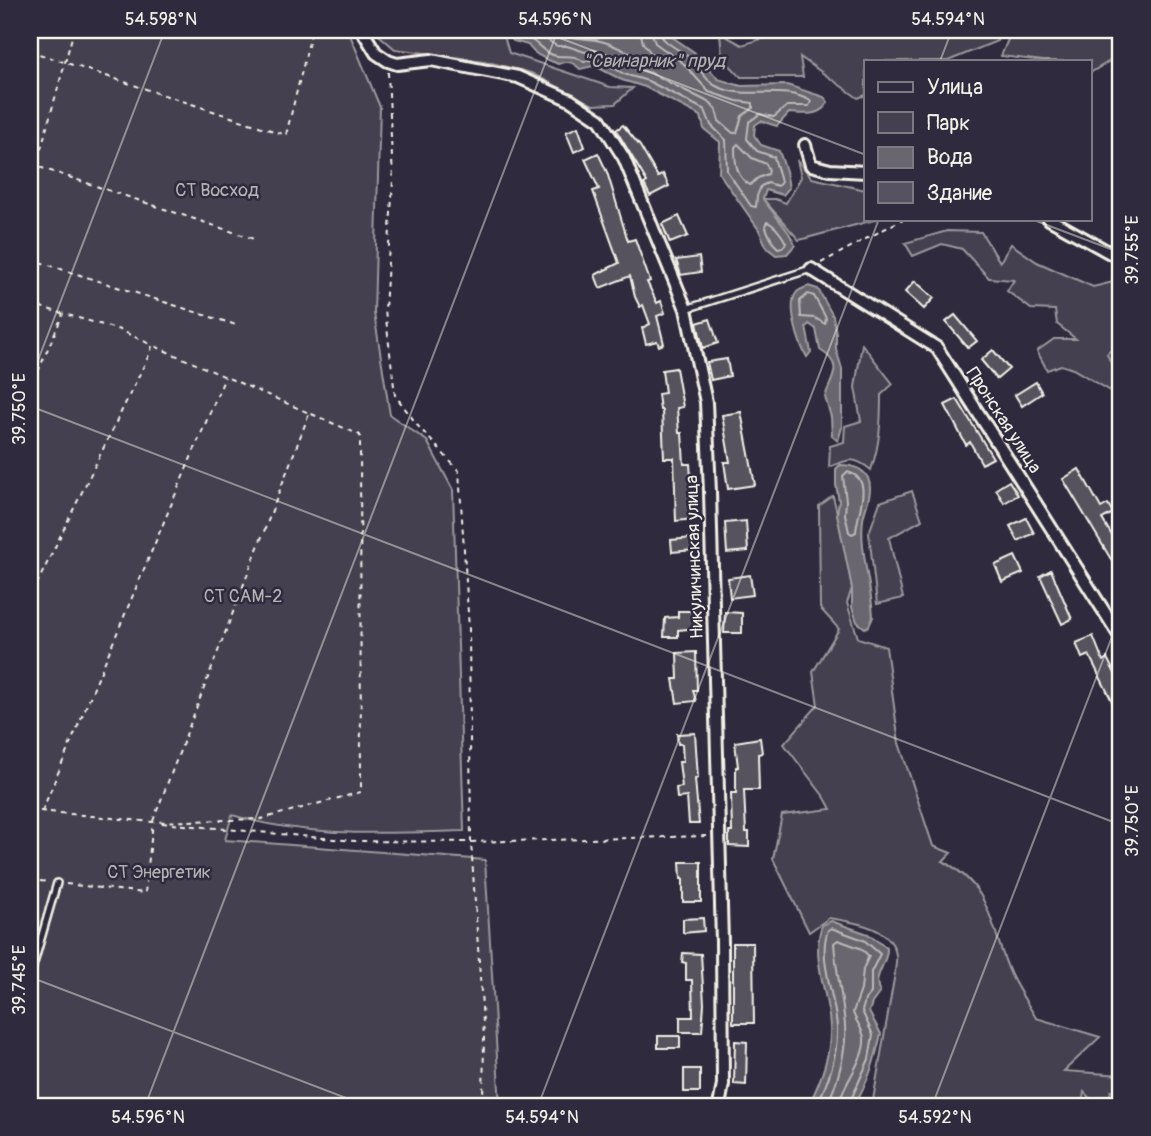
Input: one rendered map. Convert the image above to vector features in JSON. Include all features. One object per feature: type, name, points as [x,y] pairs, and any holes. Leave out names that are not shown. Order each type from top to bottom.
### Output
[{"type":"street","points":[[362,30],[376,54],[388,61]]},
{"type":"street","name":"Никуличинская улица","points":[[388,61],[397,64],[431,60],[518,77],[570,100],[600,120],[624,158],[686,309],[706,402],[710,492],[723,1084],[719,1106]]},
{"type":"street","points":[[805,145],[811,166],[864,172]]},
{"type":"street","points":[[1051,220],[1121,260]]},
{"type":"street","name":"Пронская улица","points":[[811,269],[937,348],[1121,638]]},
{"type":"lane","points":[[686,309],[811,269]]},
{"type":"lane","points":[[30,977],[57,883]]},
{"type":"path","points":[[30,188],[74,30]]},
{"type":"path","points":[[30,51],[286,135],[312,30]]},
{"type":"path","points":[[388,61],[393,180],[385,310],[395,395],[418,426],[459,471],[470,629],[471,842],[484,1037],[483,1106]]},
{"type":"path","points":[[30,164],[257,240]]},
{"type":"path","points":[[811,269],[901,220]]},
{"type":"path","points":[[30,259],[236,326]]},
{"type":"path","points":[[30,304],[120,330],[360,435],[360,792],[261,819],[153,822]]},
{"type":"path","points":[[30,390],[62,314]]},
{"type":"path","points":[[30,598],[152,345]]},
{"type":"path","points":[[42,811],[226,376]]},
{"type":"path","points":[[30,880],[145,893],[153,822],[309,413]]},
{"type":"path","points":[[30,810],[355,841],[471,842],[719,835]]},
{"type":"green space","points":[[30,30],[348,30],[380,107],[374,313],[390,415],[427,441],[453,490],[464,831],[318,831],[232,815],[225,840],[485,860],[500,1106],[30,1106]]},
{"type":"green space","points":[[373,30],[491,30],[504,36],[509,53],[610,87],[633,88],[615,104],[593,105],[531,73],[484,61],[395,49]]},
{"type":"green space","points":[[734,30],[1001,30],[997,41],[950,60],[864,60],[864,96],[858,98],[800,57],[803,77],[741,77],[722,57],[720,33],[742,45],[761,39]]},
{"type":"green space","points":[[1012,30],[1121,30],[1121,54],[1092,72],[1092,60],[1035,60],[1001,56]]},
{"type":"green space","points":[[797,160],[812,178],[864,190],[864,220],[874,220],[799,240],[763,199],[786,203],[801,177]]},
{"type":"green space","points":[[947,231],[981,232],[1000,262],[1011,244],[1037,262],[1093,287],[1121,280],[1121,340],[1107,354],[1116,374],[1121,377],[1121,397],[1073,369],[1061,365],[1047,370],[1037,351],[1054,339],[1076,339],[1057,324],[1055,310],[1031,309],[1007,291],[1014,280],[989,278],[962,249],[942,244],[913,256],[905,243]]},
{"type":"green space","points":[[862,344],[893,384],[881,395],[874,460],[871,470],[860,462],[851,460],[829,467],[830,446],[844,442],[845,426],[861,421],[855,387]]},
{"type":"green space","points":[[912,491],[922,520],[889,538],[903,598],[877,604],[869,533],[880,502]]},
{"type":"green space","points":[[833,496],[852,588],[847,603],[858,638],[886,647],[899,743],[933,846],[951,853],[943,861],[960,872],[981,897],[1011,975],[1036,1018],[1100,1037],[1064,1071],[1121,1075],[1121,1094],[1111,1091],[1106,1106],[1097,1106],[1084,1092],[1082,1106],[872,1106],[895,973],[896,957],[893,945],[870,927],[849,921],[829,918],[809,932],[773,859],[782,815],[831,809],[784,744],[818,705],[813,672],[839,629],[820,608],[819,506]]},
{"type":"water","name":"\"Свинарник\" пруд","points":[[506,30],[662,30],[694,52],[718,79],[741,86],[787,85],[824,97],[828,102],[821,110],[806,114],[789,113],[777,126],[761,121],[755,125],[754,135],[761,145],[779,151],[789,188],[783,195],[766,190],[763,199],[795,245],[787,254],[776,255],[767,248],[759,230],[719,173],[720,142],[704,129],[701,116],[645,87],[622,80],[599,68],[593,66],[580,69],[570,62],[558,64],[546,59],[528,45],[513,41]]},
{"type":"water","points":[[808,286],[818,289],[833,316],[836,349],[842,369],[842,427],[838,441],[832,436],[831,417],[825,397],[834,367],[828,356],[820,350],[816,329],[809,324],[806,327],[811,352],[807,357],[800,343],[793,313],[794,296]]},
{"type":"water","points":[[840,465],[859,469],[866,474],[870,483],[862,531],[873,617],[865,628],[857,622],[852,607],[852,588],[837,514],[839,501],[836,469]]},
{"type":"water","points":[[831,921],[868,934],[887,948],[877,981],[880,992],[869,1012],[881,1034],[870,1072],[853,1106],[808,1106],[829,1048],[829,1015],[818,950],[822,925]]},
{"type":"building","points":[[623,125],[640,146],[658,177],[663,174],[669,186],[650,196],[644,184],[647,182],[616,130]]},
{"type":"building","points":[[578,127],[585,147],[574,152],[566,132]]},
{"type":"building","points":[[598,153],[607,172],[628,241],[635,239],[650,281],[647,282],[657,303],[661,301],[665,313],[657,316],[664,344],[659,346],[657,341],[646,344],[642,328],[650,324],[643,305],[640,307],[635,297],[630,276],[600,288],[595,275],[619,263],[593,191],[599,189],[585,159]]},
{"type":"building","points":[[679,216],[688,236],[670,243],[662,224]]},
{"type":"building","points":[[699,257],[701,272],[681,275],[676,260]]},
{"type":"building","points":[[915,281],[934,298],[924,309],[905,292]]},
{"type":"building","points":[[955,315],[977,341],[968,348],[946,322]]},
{"type":"building","points":[[710,319],[718,343],[703,348],[697,323]]},
{"type":"building","points":[[993,350],[1009,369],[997,379],[981,360]]},
{"type":"building","points":[[727,359],[730,376],[711,380],[707,362]]},
{"type":"building","points":[[676,368],[683,407],[677,408],[679,433],[682,433],[684,464],[690,464],[694,519],[676,521],[674,458],[664,458],[662,410],[658,394],[665,393],[662,370]]},
{"type":"building","points":[[1036,382],[1042,393],[1022,406],[1015,395]]},
{"type":"building","points":[[957,399],[993,458],[982,464],[970,442],[966,445],[945,405]]},
{"type":"building","points":[[741,412],[755,485],[728,489],[724,462],[730,462],[722,415]]},
{"type":"building","points":[[1079,469],[1101,508],[1108,504],[1113,513],[1102,519],[1121,550],[1121,576],[1063,479]]},
{"type":"building","points":[[1009,481],[1018,495],[1004,503],[996,489]]},
{"type":"building","points":[[1026,518],[1034,533],[1018,541],[1010,526]]},
{"type":"building","points":[[746,521],[748,551],[727,553],[725,523]]},
{"type":"building","points":[[693,538],[694,550],[672,552],[671,540]]},
{"type":"building","points":[[1015,556],[1023,573],[1002,582],[995,565]]},
{"type":"building","points":[[1051,570],[1072,619],[1062,624],[1040,576]]},
{"type":"building","points":[[750,575],[753,595],[730,598],[728,578]]},
{"type":"building","points":[[678,611],[699,611],[698,628],[678,630],[678,637],[664,637],[665,618],[678,617]]},
{"type":"building","points":[[725,612],[742,613],[742,633],[724,633]]},
{"type":"building","points":[[1093,636],[1103,661],[1107,658],[1121,685],[1121,719],[1089,655],[1082,658],[1076,643]]},
{"type":"building","points":[[696,652],[697,690],[693,690],[696,701],[677,703],[673,679],[678,679],[677,653]]},
{"type":"building","points":[[695,733],[699,824],[689,824],[687,797],[677,798],[676,788],[682,787],[679,762],[683,762],[682,744],[678,744],[677,734]]},
{"type":"building","points":[[760,738],[762,753],[758,754],[759,790],[744,790],[749,847],[729,846],[729,832],[732,832],[731,793],[736,793],[738,767],[735,742]]},
{"type":"building","points":[[680,862],[701,862],[701,902],[683,902]]},
{"type":"building","points":[[703,918],[704,931],[683,933],[683,919]]},
{"type":"building","points":[[733,943],[753,943],[754,1023],[733,1023]]},
{"type":"building","points":[[683,953],[701,954],[704,1004],[702,1032],[680,1032],[680,1017],[693,1017],[692,980],[686,980]]},
{"type":"building","points":[[658,1036],[680,1036],[680,1048],[658,1048]]},
{"type":"building","points":[[735,1041],[747,1042],[746,1085],[734,1084]]},
{"type":"building","points":[[684,1069],[700,1069],[700,1092],[684,1092]]},
{"type":"park label","name":"СТ Восход","points":[[217,190]]},
{"type":"park label","name":"СТ САМ-2","points":[[243,596]]},
{"type":"park label","name":"СТ Энергетик","points":[[159,872]]}]
